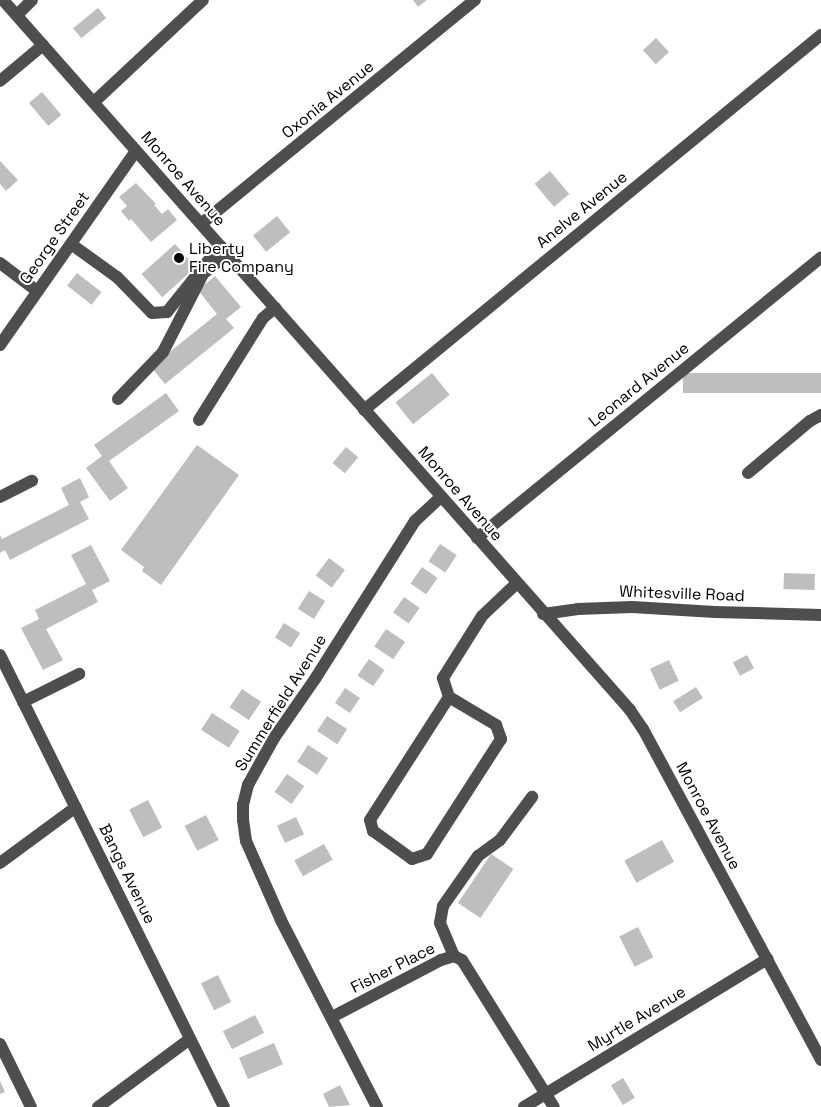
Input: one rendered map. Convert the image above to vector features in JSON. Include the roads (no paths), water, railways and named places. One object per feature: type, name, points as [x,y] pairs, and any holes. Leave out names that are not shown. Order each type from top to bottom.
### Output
[{"type":"street","name":"Monroe Avenue","points":[[4,0],[516,584],[630,710],[643,729],[821,1060]]},
{"type":"street","points":[[17,15],[32,0]]},
{"type":"street","points":[[94,102],[204,0]]},
{"type":"street","name":"Oxonia Avenue","points":[[201,224],[475,0]]},
{"type":"street","name":"Anelve Avenue","points":[[364,410],[821,35]]},
{"type":"street","points":[[0,81],[43,45]]},
{"type":"street","name":"George Street","points":[[0,345],[136,151]]},
{"type":"street","points":[[71,244],[117,277],[152,313],[168,312],[223,250]]},
{"type":"street","points":[[118,399],[163,352],[171,338],[174,326],[203,274],[223,250]]},
{"type":"street","name":"Leonard Avenue","points":[[477,538],[821,257]]},
{"type":"street","points":[[0,263],[37,291]]},
{"type":"street","points":[[199,420],[263,318],[275,308]]},
{"type":"street","points":[[748,473],[804,426],[821,415]]},
{"type":"street","points":[[0,497],[32,481]]},
{"type":"street","name":"Summerfield Avenue","points":[[377,1107],[281,920],[246,841],[243,820],[244,805],[248,785],[274,738],[315,679],[415,521],[441,497]]},
{"type":"street","points":[[450,697],[370,820],[373,831],[412,859],[427,854],[500,739],[496,725],[450,697],[443,678],[482,616],[516,584]]},
{"type":"street","name":"Whitesville Road","points":[[543,614],[578,609],[632,607],[821,615]]},
{"type":"street","name":"Bangs Avenue","points":[[0,655],[224,1107]]},
{"type":"street","points":[[23,702],[79,674]]},
{"type":"street","points":[[454,956],[440,923],[443,906],[478,856],[500,840],[532,797]]},
{"type":"street","points":[[0,863],[76,807]]},
{"type":"street","name":"Fisher Place","points":[[332,1017],[441,960],[454,956],[462,960],[467,967],[554,1107]]},
{"type":"street","name":"Myrtle Avenue","points":[[524,1107],[767,959]]},
{"type":"street","points":[[98,1107],[190,1039]]},
{"type":"street","points":[[0,1044],[31,1107]]},
{"type":"place","name":"Liberty Fire Company","points":[[179,258]]}]
